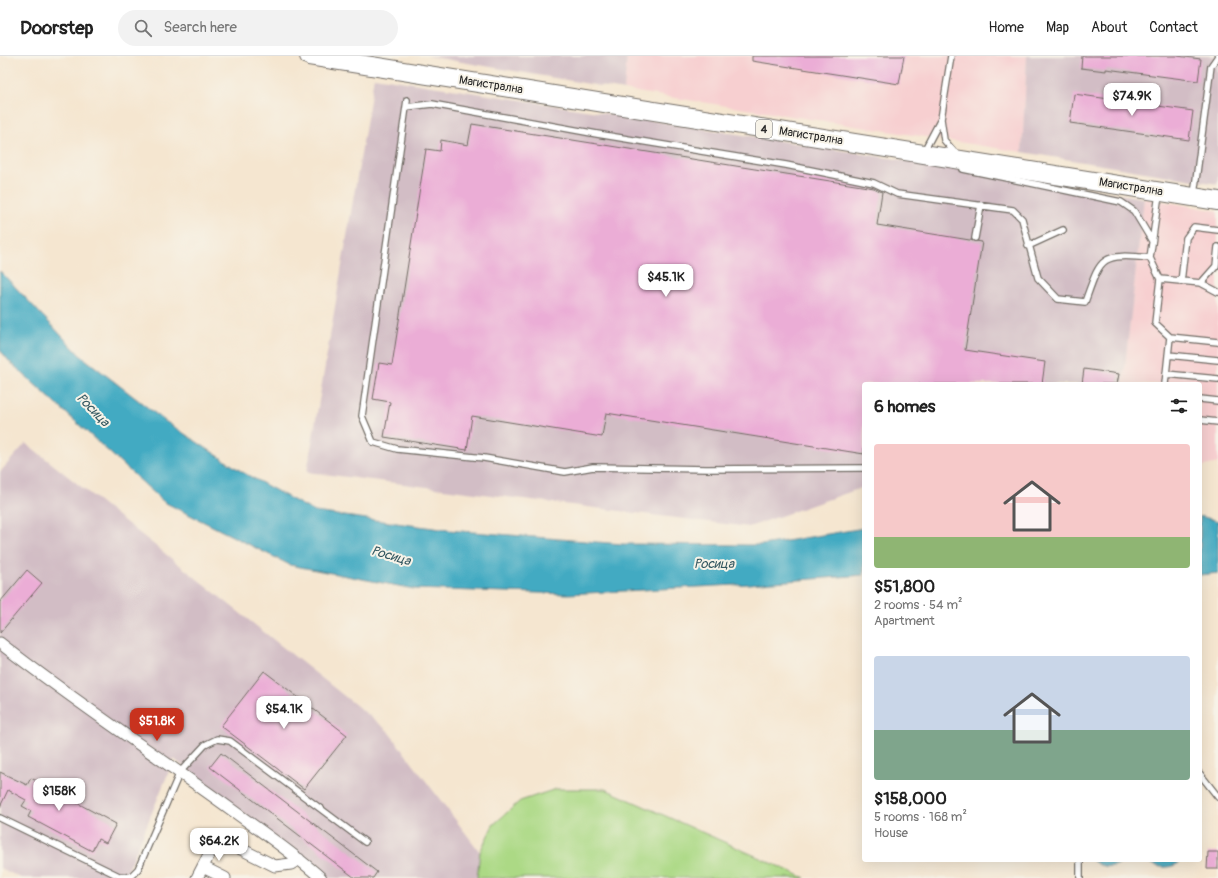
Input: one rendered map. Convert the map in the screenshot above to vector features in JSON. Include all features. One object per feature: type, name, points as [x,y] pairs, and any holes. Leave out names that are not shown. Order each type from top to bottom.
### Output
[{"type":"main road","name":"Магистрална","points":[[310,56],[372,64],[959,164],[1160,192],[1218,202]]},
{"type":"street","points":[[0,644],[33,669],[180,772],[299,859],[321,878]]},
{"type":"street","points":[[197,878],[215,843],[219,840],[225,841],[275,866],[291,864],[299,859]]},
{"type":"street","points":[[203,867],[225,878]]},
{"type":"lane","points":[[928,159],[941,119],[952,56]]},
{"type":"lane","points":[[1193,197],[1211,66],[1218,56]]},
{"type":"lane","points":[[407,100],[362,416],[373,442],[397,449],[484,458],[565,472],[594,467],[707,469],[862,468]]},
{"type":"lane","points":[[406,107],[432,104],[597,134],[786,165],[874,183],[897,194],[1013,210],[1022,219],[1028,246],[1038,278],[1058,298],[1085,302],[1099,265],[1111,257],[1150,258]]},
{"type":"lane","points":[[941,119],[944,140],[959,164],[1120,202],[1134,211],[1152,241]]},
{"type":"lane","points":[[1160,192],[1150,258],[1160,279],[1155,323],[1170,337],[1218,342]]},
{"type":"lane","points":[[975,238],[981,205]]},
{"type":"lane","points":[[1181,282],[1186,238],[1194,227],[1218,230]]},
{"type":"lane","points":[[1028,246],[1063,230]]},
{"type":"lane","points":[[1201,283],[1217,266],[1218,247]]},
{"type":"lane","points":[[1160,279],[1201,283],[1218,292]]},
{"type":"lane","points":[[1165,382],[1170,337]]},
{"type":"lane","points":[[1168,355],[1218,360]]},
{"type":"lane","points":[[1166,374],[1218,379]]},
{"type":"lane","points":[[1202,399],[1218,401]]},
{"type":"lane","points":[[1202,420],[1218,422]]},
{"type":"lane","points":[[0,818],[119,876],[130,877],[138,869],[180,772],[205,745],[216,739],[230,741],[365,842]]},
{"type":"lane","points":[[1202,777],[1218,797]]},
{"type":"lane","points":[[1080,862],[1080,878]]},
{"type":"shaded area","points":[[427,56],[627,56],[624,90]]},
{"type":"shaded area","points":[[627,56],[1027,56],[1022,152],[624,90]]},
{"type":"shaded area","points":[[1027,56],[1218,56],[1218,184],[1022,152]]},
{"type":"shaded area","points":[[374,77],[1144,198],[1123,382],[862,382],[862,488],[749,527],[307,472]]},
{"type":"shaded area","points":[[1144,198],[1218,211],[1218,463],[1202,467],[1202,382],[1123,382]]},
{"type":"shaded area","points":[[26,443],[387,730],[480,852],[477,878],[326,878],[174,759],[125,878],[21,878],[0,868],[0,472]]},
{"type":"green space","points":[[556,789],[605,789],[805,878],[477,878],[480,852],[493,825],[520,801]]},
{"type":"water","name":"Росица","points":[[0,271],[80,355],[165,421],[244,473],[315,512],[448,530],[622,544],[762,545],[862,528],[862,575],[735,585],[568,594],[414,589],[290,565],[164,502],[9,361],[0,350]]},
{"type":"water","points":[[1202,517],[1218,521],[1218,573],[1202,575]]},
{"type":"water","points":[[1095,862],[1123,862],[1113,866],[1104,866]]},
{"type":"water","points":[[1150,862],[1180,862],[1170,867],[1160,867]]},
{"type":"building","points":[[752,56],[904,56],[899,84],[752,61]]},
{"type":"building","points":[[1082,56],[1177,56],[1201,59],[1198,81],[1106,69],[1106,71],[1081,68]]},
{"type":"building","points":[[1074,94],[1193,111],[1189,140],[1070,123]]},
{"type":"building","points":[[472,124],[874,188],[882,192],[877,225],[982,242],[965,350],[1045,362],[1042,382],[862,382],[862,454],[606,413],[602,437],[472,416],[467,450],[384,437],[390,402],[373,399],[379,363],[392,365],[426,149],[440,151],[441,140],[468,145]]},
{"type":"building","points":[[1084,369],[1119,374],[1117,382],[1082,382]]},
{"type":"building","points":[[27,570],[42,583],[0,633],[0,602]]},
{"type":"building","points":[[264,671],[347,735],[304,789],[221,726]]},
{"type":"building","points":[[221,753],[377,872],[373,878],[355,878],[210,767]]},
{"type":"building","points":[[0,772],[27,785],[31,778],[116,824],[106,843],[98,839],[92,851],[28,817],[31,811],[22,806],[26,800],[8,790],[0,807]]},
{"type":"building","points":[[1208,852],[1218,852],[1218,869],[1207,869]]}]
